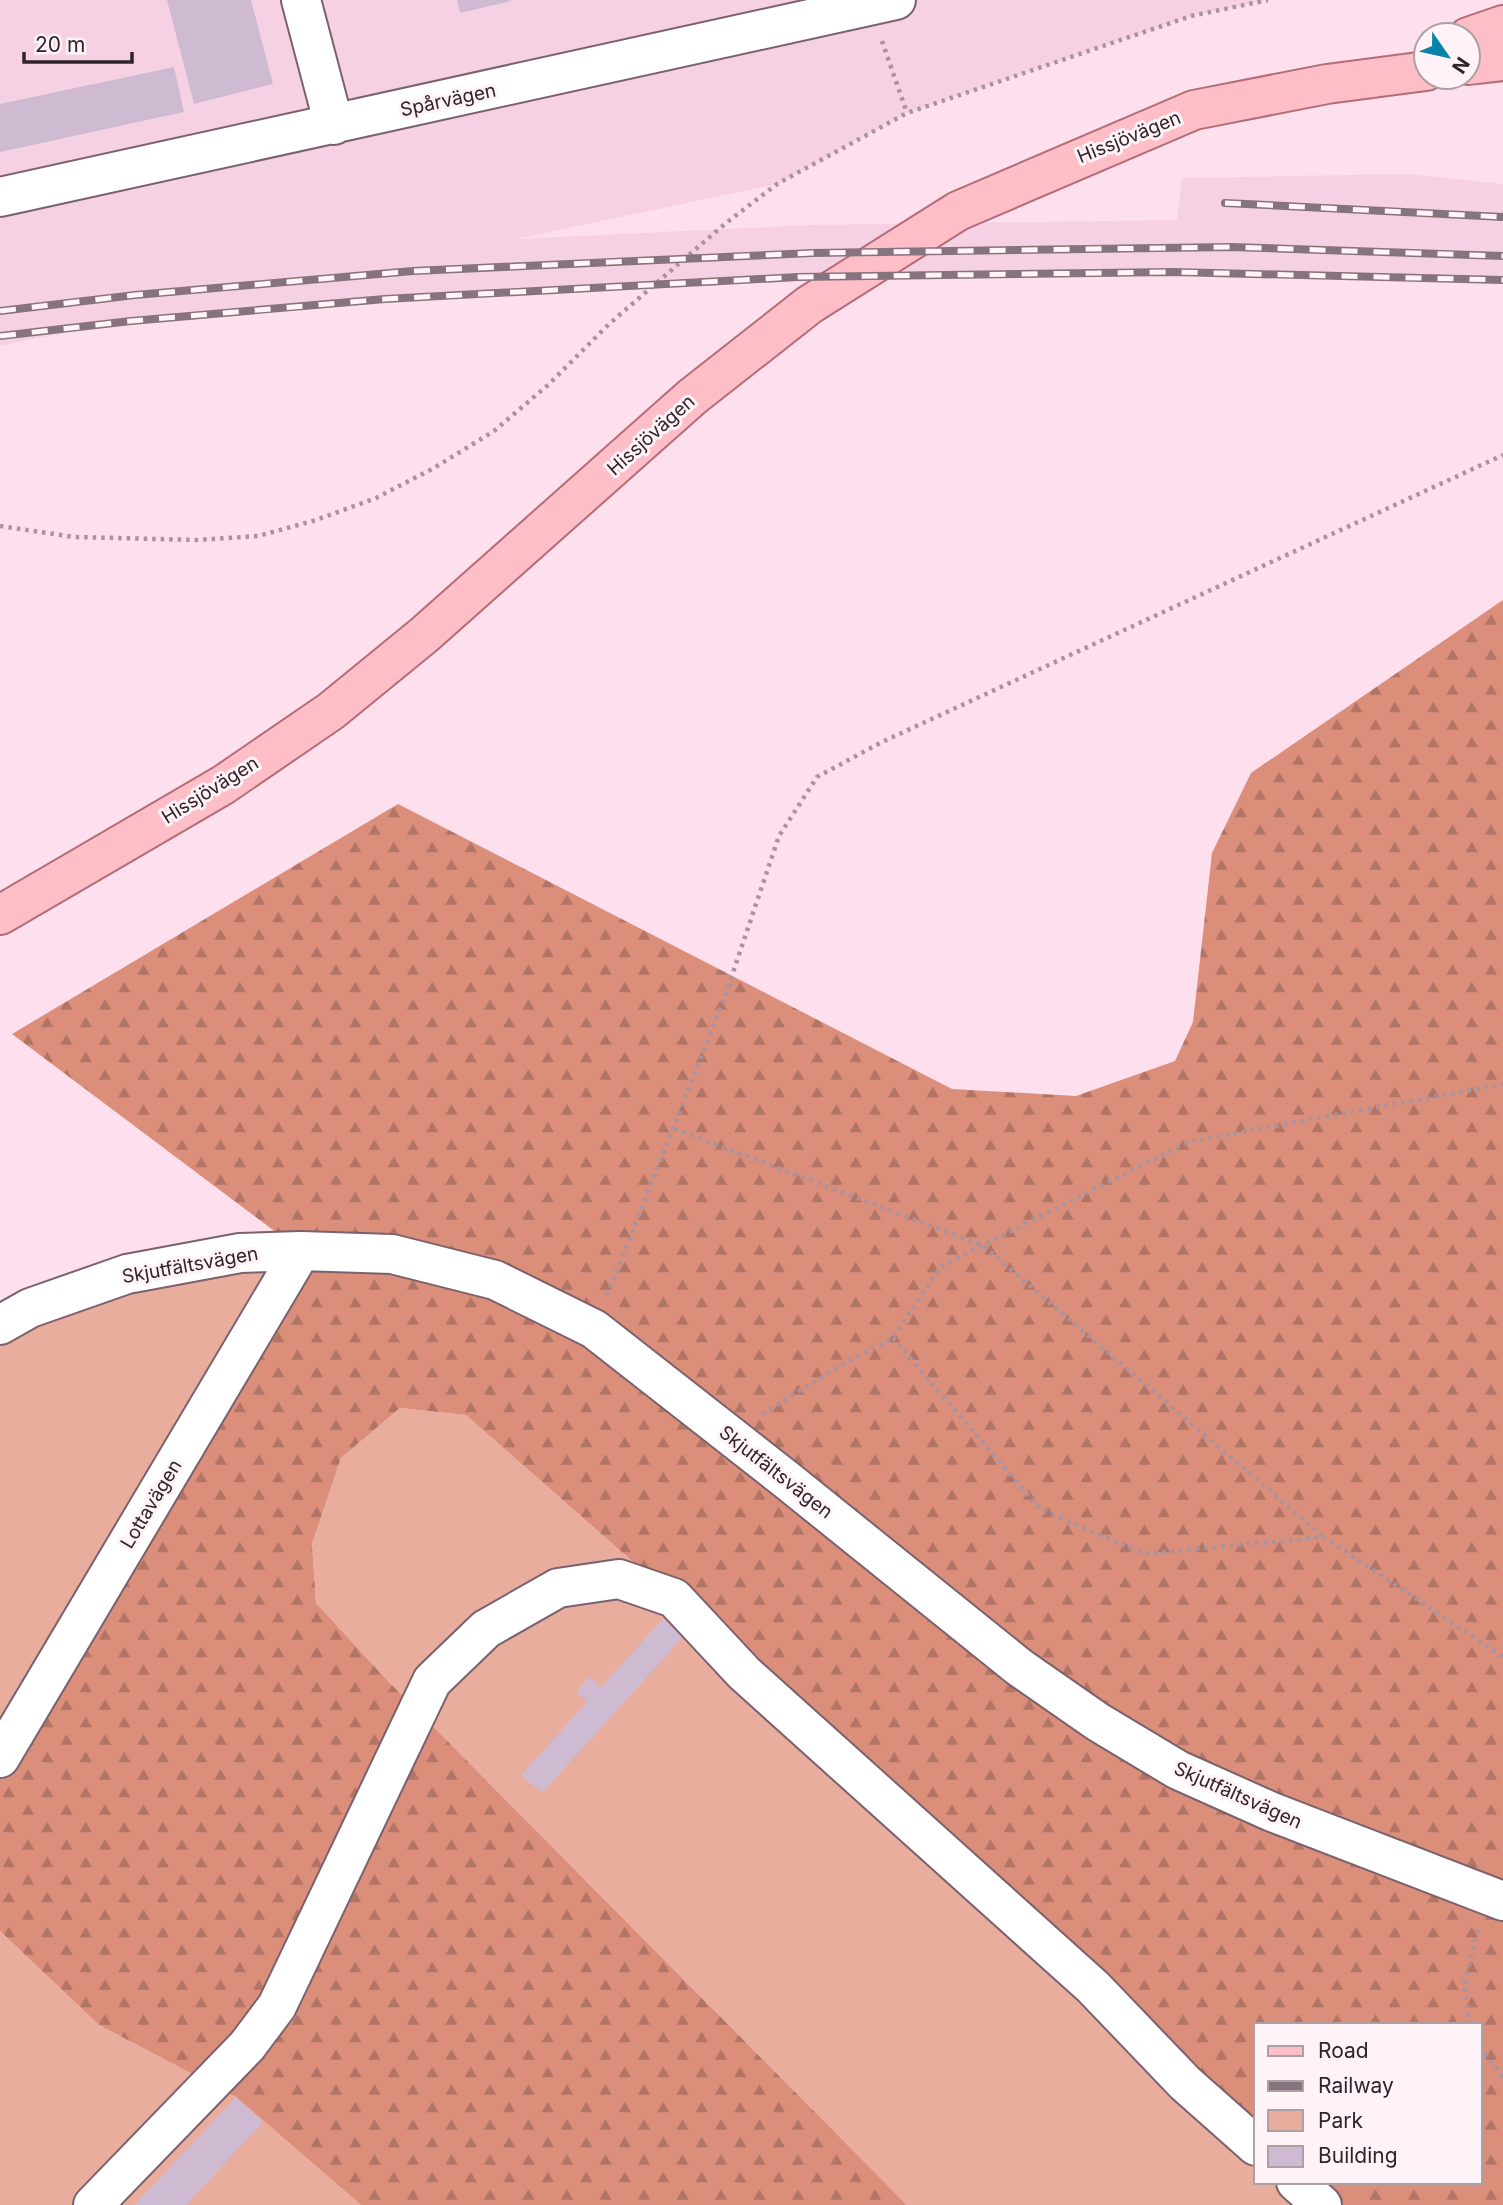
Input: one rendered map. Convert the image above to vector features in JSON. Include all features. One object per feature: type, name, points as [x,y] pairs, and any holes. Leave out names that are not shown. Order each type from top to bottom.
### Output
[{"type":"main road","points":[[1482,32],[1503,25]]},
{"type":"main road","name":"Hissjövägen","points":[[1327,84],[1412,56]]},
{"type":"main road","points":[[1482,63],[1503,61]]},
{"type":"main road","name":"Hissjövägen","points":[[11,907],[223,785],[331,711],[435,626],[692,397],[809,305],[946,218],[1077,158],[1194,110],[1327,84],[1412,73]]},
{"type":"street","points":[[301,0],[334,125]]},
{"type":"street","name":"Spårvägen","points":[[0,197],[885,3]]},
{"type":"street","name":"Skjutfältsvägen","points":[[0,1325],[30,1308],[127,1274],[240,1253],[301,1251],[391,1254],[495,1280],[594,1329],[1019,1667],[1110,1729],[1178,1770],[1260,1807],[1495,1898]]},
{"type":"street","name":"Lottavägen","points":[[0,1758],[301,1251]]},
{"type":"street","points":[[93,2205],[247,2046],[277,2006],[432,1681],[486,1629],[558,1588],[619,1579],[674,1598],[744,1673],[1093,1987],[1185,2083],[1254,2145]]},
{"type":"street","points":[[1298,2184],[1322,2205]]},
{"type":"path","points":[[0,526],[74,537],[197,540],[257,536],[316,520],[376,498],[434,468],[494,430],[548,385],[609,324],[726,223],[777,184],[907,113],[1191,16],[1268,0]]},
{"type":"path","points":[[885,3],[879,34],[907,113]]},
{"type":"path","points":[[594,1329],[724,999],[779,836],[817,777],[895,736],[1503,455]]},
{"type":"path","points":[[728,1434],[845,1363],[892,1338],[942,1266],[1188,1142],[1503,1084]]},
{"type":"path","points":[[674,1129],[982,1245],[1324,1536],[1503,1657]]},
{"type":"path","points":[[892,1338],[1040,1509],[1144,1554],[1324,1536]]},
{"type":"path","points":[[1470,2023],[1464,1985],[1495,1898]]},
{"type":"path","points":[[1482,2050],[1503,2077]]},
{"type":"shaded area","points":[[0,0],[1268,0],[1191,16],[907,113],[777,184],[516,239],[810,225],[1177,220],[1182,178],[1408,174],[1503,184],[1503,283],[1230,274],[812,280],[415,299],[138,322],[83,329],[0,346]]},
{"type":"green space","points":[[1503,600],[1503,2205],[1322,2205],[1298,2184],[1482,2184],[1482,2023],[1254,2023],[1254,2144],[674,1598],[466,1415],[400,1408],[341,1458],[312,1544],[316,1603],[387,1680],[907,2205],[361,2205],[236,2097],[99,2025],[0,1931],[0,1758],[301,1251],[12,1034],[398,804],[952,1089],[1076,1096],[1175,1061],[1193,1022],[1212,853],[1251,773]]},
{"type":"green space","points":[[301,1251],[0,1758],[0,1325]]},
{"type":"green space","points":[[400,1408],[466,1415],[674,1598],[1254,2144],[1254,2184],[1298,2184],[1322,2205],[907,2205],[387,1680],[316,1603],[312,1544],[341,1458]]},
{"type":"green space","points":[[0,1931],[99,2025],[236,2097],[361,2205],[0,2205]]},
{"type":"building","points":[[167,0],[251,0],[273,84],[194,104]]},
{"type":"building","points":[[457,0],[511,0],[511,1],[460,13]]},
{"type":"building","points":[[174,67],[184,112],[0,152],[0,104]]},
{"type":"building","points":[[663,1619],[683,1637],[542,1793],[521,1775],[587,1702],[576,1692],[590,1677],[601,1687]]},
{"type":"building","points":[[236,2097],[263,2122],[186,2205],[134,2205]]},
{"type":"railway","points":[[1225,203],[1503,217]]},
{"type":"railway","points":[[0,311],[135,295],[413,271],[812,253],[1231,247],[1503,256]]},
{"type":"railway","points":[[0,336],[131,321],[385,299],[798,277],[1173,272],[1503,280]]}]
